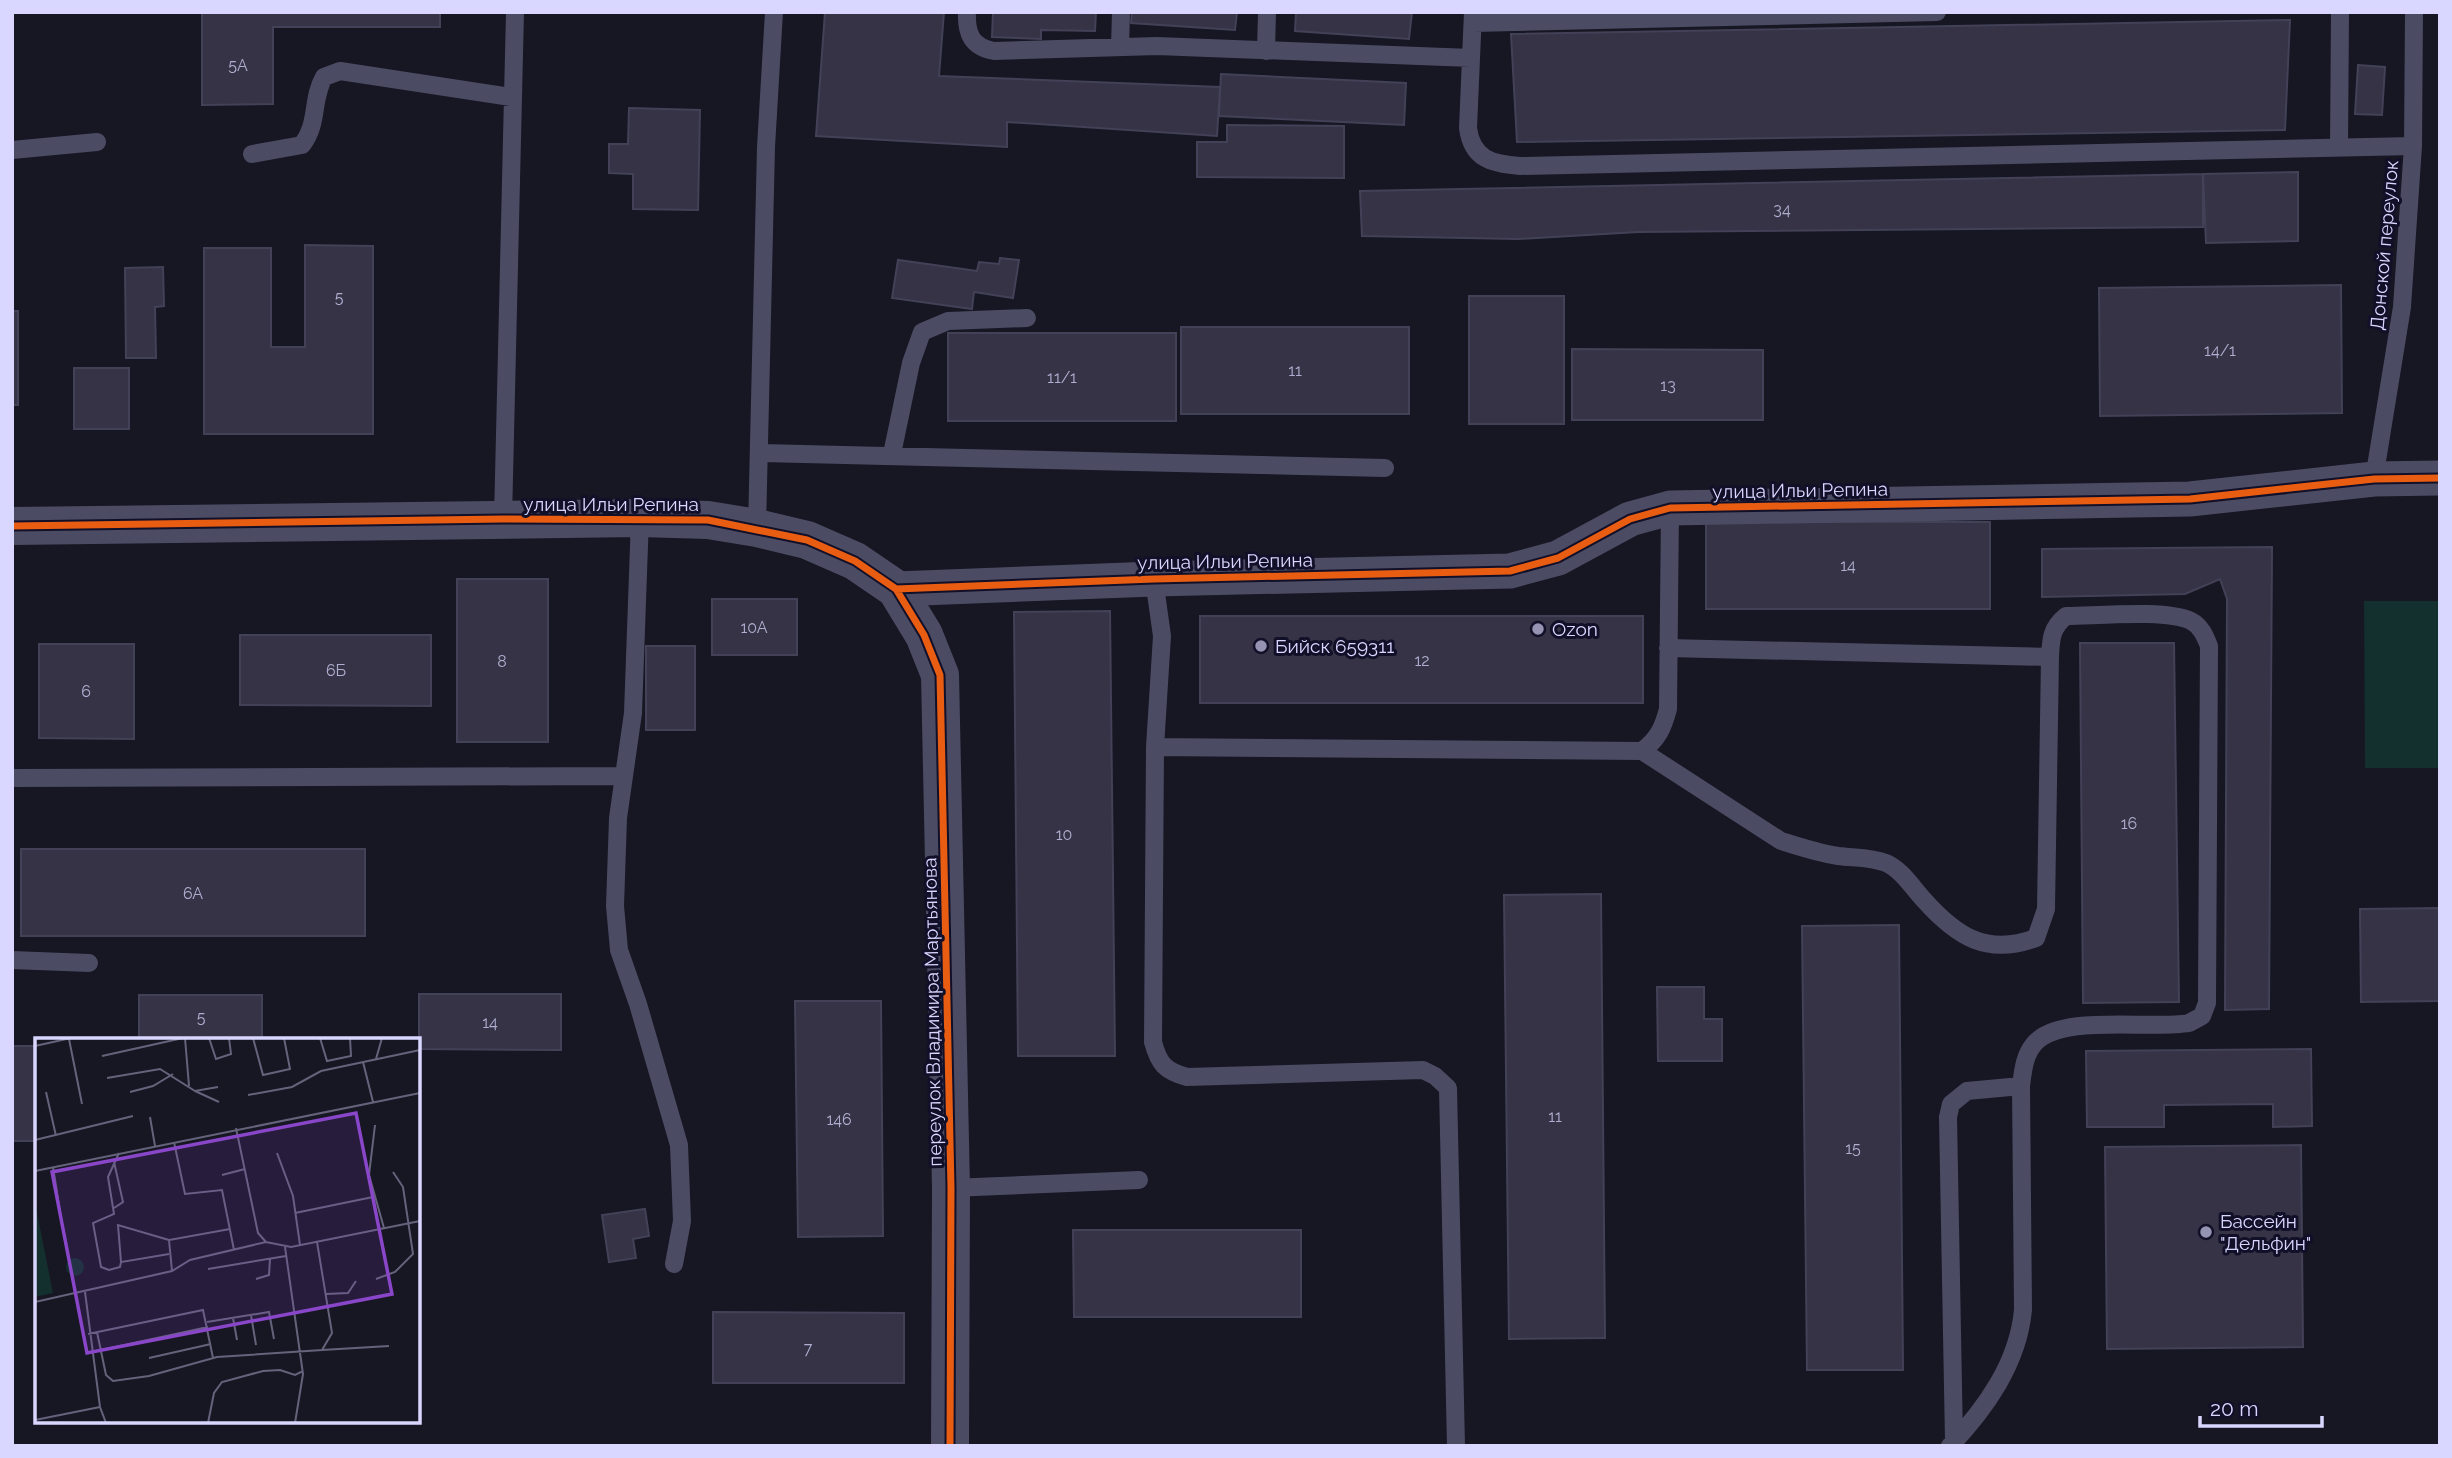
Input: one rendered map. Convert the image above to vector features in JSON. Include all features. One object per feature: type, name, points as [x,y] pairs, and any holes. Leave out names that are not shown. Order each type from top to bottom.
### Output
[{"type":"street","name":"улица Ильи Репина","points":[[12,526],[503,519],[708,520],[757,528],[819,545],[855,561],[896,589],[1510,570],[1558,558],[1630,519],[1670,508],[2190,499],[2374,479],[2440,478]]},
{"type":"street","name":"переулок Владимира Мартьянова","points":[[896,589],[924,635],[940,675],[951,1188],[950,1446]]},
{"type":"lane","points":[[503,519],[515,12]]},
{"type":"lane","points":[[757,528],[766,147],[774,12]]},
{"type":"lane","points":[[967,12],[969,37],[979,48],[1036,51],[1120,47],[1471,58]]},
{"type":"lane","points":[[1120,47],[1121,12]]},
{"type":"lane","points":[[1266,51],[1267,12]]},
{"type":"lane","points":[[1937,12],[1473,18],[1470,143],[1485,160],[1520,166],[2413,146]]},
{"type":"lane","points":[[2339,148],[2340,12]]},
{"type":"lane","name":"Донской переулок","points":[[2374,479],[2402,307],[2413,146],[2414,12]]},
{"type":"lane","points":[[252,155],[302,145],[315,122],[314,94],[324,77],[341,71],[511,97]]},
{"type":"lane","points":[[12,150],[97,142]]},
{"type":"lane","points":[[892,454],[911,363],[922,332],[948,321],[1027,318]]},
{"type":"lane","points":[[759,453],[892,454],[1385,468]]},
{"type":"lane","points":[[1642,751],[1654,742],[1663,727],[1668,709],[1670,508]]},
{"type":"lane","points":[[640,518],[633,713],[614,861],[619,950],[638,1004],[679,1145],[682,1221],[674,1264]]},
{"type":"lane","points":[[1154,579],[1162,636],[1155,747],[1153,1042],[1157,1059],[1168,1072],[1187,1077],[1423,1070],[1436,1076],[1448,1088],[1456,1446]]},
{"type":"lane","points":[[1155,747],[1642,751],[1781,841],[1806,850],[1887,864],[1904,876],[1926,902],[1969,938],[1996,947],[2016,945],[2036,938],[2046,909],[2050,657],[2051,636],[2056,624],[2066,616],[2178,617],[2192,621],[2202,630],[2209,646],[2207,1003],[2202,1016],[2189,1023],[2070,1027],[2050,1033],[2035,1043],[2025,1059],[2021,1086],[2023,1310],[2020,1337],[2010,1367],[1952,1443]]},
{"type":"lane","points":[[1668,648],[2050,657]]},
{"type":"lane","points":[[12,778],[624,776]]},
{"type":"lane","points":[[12,960],[89,963]]},
{"type":"lane","points":[[1952,1443],[1948,1117],[1951,1104],[1967,1091],[2021,1086]]},
{"type":"lane","points":[[951,1188],[1139,1180]]},
{"type":"green space","points":[[2364,601],[2440,601],[2440,768],[2365,768]]},
{"type":"building","points":[[202,12],[440,12],[440,27],[273,27],[273,104],[202,105]]},
{"type":"building","points":[[825,12],[944,12],[939,76],[1220,87],[1217,136],[1007,122],[1007,147],[816,136]]},
{"type":"building","points":[[993,12],[1096,12],[1095,31],[1041,30],[1041,39],[992,37]]},
{"type":"building","points":[[1132,12],[1237,12],[1235,30],[1131,23]]},
{"type":"building","points":[[1296,12],[1412,12],[1409,39],[1295,31]]},
{"type":"building","points":[[2290,20],[2285,130],[1517,142],[1511,34]]},
{"type":"building","points":[[2358,65],[2385,67],[2382,115],[2355,114]]},
{"type":"building","points":[[1221,74],[1406,83],[1404,125],[1219,116]]},
{"type":"building","points":[[629,108],[700,110],[698,210],[633,209],[633,174],[609,173],[609,144],[628,144]]},
{"type":"building","points":[[1227,125],[1344,126],[1344,178],[1197,177],[1197,142],[1227,142]]},
{"type":"building","points":[[2298,172],[2298,241],[2206,243],[2203,174]]},
{"type":"building","points":[[2203,174],[2203,227],[1638,232],[1518,239],[1362,236],[1360,191]]},
{"type":"building","points":[[305,245],[373,246],[373,434],[204,434],[204,248],[271,248],[271,347],[305,347]]},
{"type":"building","points":[[1000,258],[1019,260],[1013,298],[974,292],[972,309],[892,298],[898,260],[977,271],[979,262],[999,264]]},
{"type":"building","points":[[163,267],[164,306],[155,307],[156,358],[126,358],[125,268]]},
{"type":"building","points":[[2341,285],[2342,413],[2100,416],[2099,288]]},
{"type":"building","points":[[1469,296],[1564,296],[1564,424],[1469,424]]},
{"type":"building","points":[[12,311],[18,311],[18,405],[12,405]]},
{"type":"building","points":[[1181,327],[1409,327],[1409,414],[1181,414]]},
{"type":"building","points":[[948,333],[1176,333],[1176,421],[948,421]]},
{"type":"building","points":[[1572,349],[1763,350],[1763,420],[1572,420]]},
{"type":"building","points":[[74,368],[129,368],[129,429],[74,429]]},
{"type":"building","points":[[1706,522],[1990,522],[1990,609],[1706,609]]},
{"type":"building","points":[[2272,547],[2269,1009],[2225,1010],[2227,599],[2220,579],[2185,594],[2042,597],[2042,549]]},
{"type":"building","points":[[457,579],[548,579],[548,742],[457,742]]},
{"type":"building","points":[[712,599],[797,599],[797,655],[712,655]]},
{"type":"building","points":[[1110,611],[1115,1056],[1018,1056],[1014,612]]},
{"type":"building","points":[[1200,616],[1643,616],[1643,703],[1200,703]]},
{"type":"building","points":[[240,635],[431,635],[431,706],[240,705]]},
{"type":"building","points":[[2080,643],[2174,643],[2179,1002],[2083,1003]]},
{"type":"building","points":[[39,644],[134,644],[134,739],[39,738]]},
{"type":"building","points":[[646,646],[695,646],[695,730],[646,730]]},
{"type":"building","points":[[21,849],[365,849],[365,936],[21,936]]},
{"type":"building","points":[[1601,894],[1605,1338],[1509,1339],[1504,895]]},
{"type":"building","points":[[2440,908],[2440,1001],[2361,1002],[2360,909]]},
{"type":"building","points":[[1899,925],[1903,1370],[1807,1370],[1802,926]]},
{"type":"building","points":[[1657,987],[1704,987],[1704,1019],[1722,1019],[1722,1061],[1658,1061]]},
{"type":"building","points":[[419,994],[561,994],[561,1050],[420,1049]]},
{"type":"building","points":[[139,995],[262,995],[262,1038],[139,1038]]},
{"type":"building","points":[[795,1001],[881,1001],[883,1236],[798,1237]]},
{"type":"building","points":[[12,1046],[35,1046],[35,1141],[12,1141]]},
{"type":"building","points":[[2311,1049],[2312,1126],[2273,1127],[2273,1104],[2164,1105],[2164,1127],[2087,1127],[2086,1051]]},
{"type":"building","points":[[2301,1145],[2303,1347],[2107,1349],[2105,1147]]},
{"type":"building","points":[[645,1209],[649,1236],[633,1239],[636,1258],[609,1262],[602,1215]]},
{"type":"building","points":[[1073,1230],[1301,1230],[1301,1317],[1074,1317]]},
{"type":"building","points":[[713,1312],[904,1313],[904,1383],[713,1383]]},
{"type":"cycle path","points":[[12,526],[503,519],[708,520],[807,540],[855,561],[896,589],[1154,579],[1510,571],[1558,558],[1630,519],[1670,508],[2190,499],[2374,479],[2440,478]]},
{"type":"cycle path","points":[[896,589],[924,635],[940,675],[951,1188],[950,1446]]},
{"type":"place","name":"Ozon","points":[[1538,629]]},
{"type":"place","name":"Бийск 659311","points":[[1261,646]]},
{"type":"place","name":"Бассейн \"Дельфин\"","points":[[2206,1232]]}]
